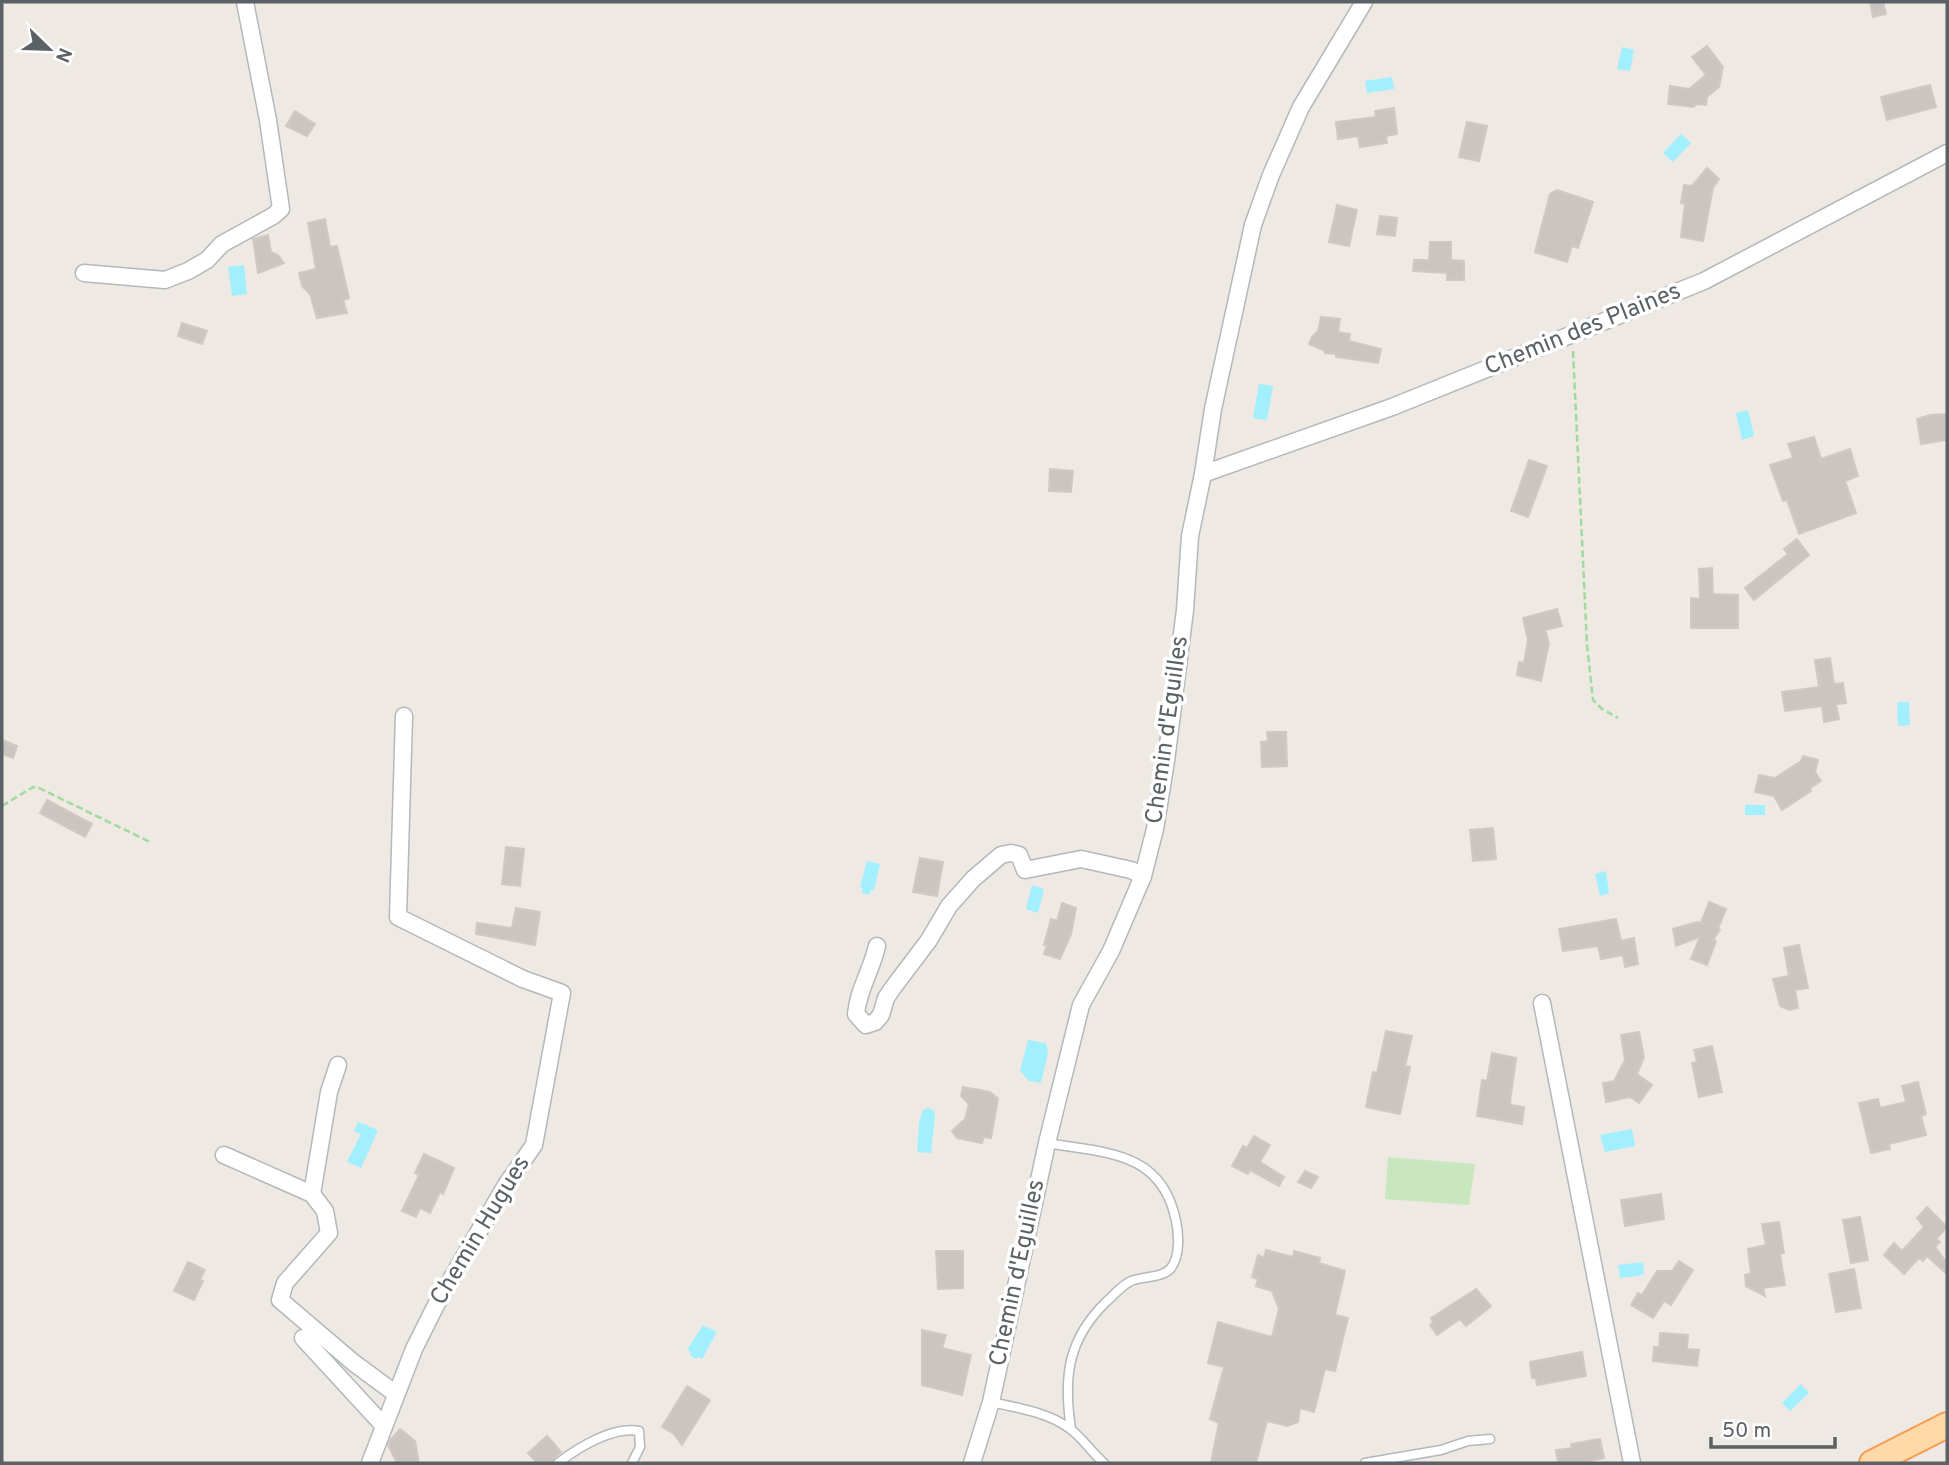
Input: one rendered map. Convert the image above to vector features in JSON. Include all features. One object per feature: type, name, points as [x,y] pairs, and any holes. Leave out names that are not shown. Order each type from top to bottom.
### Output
[{"type":"main road","points":[[1872,1463],[1947,1425]]},
{"type":"street","points":[[84,274],[165,280],[207,260],[222,244],[281,209],[268,120],[245,2]]},
{"type":"street","name":"Chemin d'Eguilles","points":[[972,1463],[991,1402],[1047,1143],[1081,1005],[1111,951],[1143,876],[1155,829],[1185,610],[1190,536],[1213,409],[1253,225],[1271,175],[1301,107],[1364,2]]},
{"type":"street","name":"Chemin des Plaines","points":[[1203,474],[1392,407],[1704,281],[1947,153]]},
{"type":"street","name":"Chemin Hugues","points":[[370,1463],[414,1349],[436,1305],[506,1185],[534,1145],[562,993],[523,979],[398,917],[404,716]]},
{"type":"street","points":[[877,946],[857,1005],[856,1014],[866,1025],[875,1023],[881,1015],[886,998],[929,940],[949,906],[973,879],[1001,855],[1019,855],[1025,870],[1081,859],[1131,870],[1143,876]]},
{"type":"street","points":[[1542,1003],[1632,1463]]},
{"type":"street","points":[[312,1194],[328,1092],[338,1065]]},
{"type":"street","points":[[225,1155],[312,1194],[325,1211],[329,1233],[285,1283],[280,1300],[354,1363],[396,1394]]},
{"type":"street","points":[[303,1338],[384,1426]]},
{"type":"lane","points":[[1047,1143],[1122,1157],[1146,1167],[1158,1178],[1169,1195],[1178,1231],[1178,1244],[1172,1266],[1165,1272],[1129,1282],[1100,1308],[1075,1344],[1069,1373],[1071,1429]]},
{"type":"lane","points":[[991,1402],[1045,1416],[1071,1429],[1104,1463]]},
{"type":"lane","points":[[558,1463],[604,1437],[626,1429],[639,1432],[640,1447],[632,1463]]},
{"type":"lane","points":[[1365,1463],[1441,1450],[1468,1440],[1490,1439]]},
{"type":"path","points":[[1572,334],[1587,645],[1593,700],[1618,718]]},
{"type":"path","points":[[2,806],[33,787],[39,788],[150,842]]},
{"type":"green space","points":[[1388,1157],[1475,1164],[1469,1205],[1385,1199]]},
{"type":"water","points":[[1622,47],[1634,50],[1630,71],[1617,69]]},
{"type":"water","points":[[1392,77],[1394,89],[1367,93],[1365,81]]},
{"type":"water","points":[[1681,134],[1691,143],[1673,162],[1663,153]]},
{"type":"water","points":[[244,265],[247,294],[232,296],[228,267]]},
{"type":"water","points":[[1259,384],[1273,386],[1267,420],[1253,418]]},
{"type":"water","points":[[1748,410],[1754,436],[1742,440],[1736,413]]},
{"type":"water","points":[[1897,702],[1909,702],[1910,725],[1898,726]]},
{"type":"water","points":[[1745,805],[1765,805],[1765,815],[1745,815]]},
{"type":"water","points":[[867,861],[880,864],[874,890],[871,890],[869,895],[862,893],[863,888],[860,887]]},
{"type":"water","points":[[1606,871],[1609,893],[1600,896],[1595,874]]},
{"type":"water","points":[[1032,885],[1044,889],[1038,913],[1026,909]]},
{"type":"water","points":[[1028,1040],[1046,1043],[1048,1053],[1041,1083],[1029,1081],[1020,1071]]},
{"type":"water","points":[[928,1108],[934,1111],[935,1116],[931,1153],[917,1152],[919,1123],[923,1110]]},
{"type":"water","points":[[358,1122],[378,1130],[361,1168],[347,1162],[361,1134],[354,1131]]},
{"type":"water","points":[[1632,1129],[1635,1146],[1605,1152],[1600,1135]]},
{"type":"water","points":[[1643,1262],[1644,1275],[1620,1278],[1618,1265]]},
{"type":"water","points":[[703,1325],[717,1332],[702,1359],[696,1359],[687,1350]]},
{"type":"water","points":[[1801,1384],[1809,1393],[1790,1411],[1782,1403]]},
{"type":"building","points":[[1870,2],[1883,2],[1886,14],[1873,17]]},
{"type":"building","points":[[1707,46],[1723,67],[1719,87],[1707,97],[1706,105],[1697,104],[1693,107],[1668,104],[1670,86],[1689,89],[1706,75],[1692,57]]},
{"type":"building","points":[[1930,85],[1936,107],[1887,120],[1881,97]]},
{"type":"building","points":[[1394,108],[1397,134],[1386,136],[1387,143],[1360,147],[1358,136],[1338,139],[1336,122],[1376,117],[1375,111]]},
{"type":"building","points":[[295,111],[315,124],[307,136],[286,126]]},
{"type":"building","points":[[1467,122],[1487,126],[1479,161],[1459,157]]},
{"type":"building","points":[[1707,168],[1719,179],[1713,188],[1703,241],[1681,237],[1684,185],[1692,186]]},
{"type":"building","points":[[1557,190],[1593,202],[1578,248],[1572,246],[1567,262],[1535,252],[1550,194]]},
{"type":"building","points":[[1337,205],[1357,210],[1349,246],[1329,242]]},
{"type":"building","points":[[1380,216],[1397,218],[1395,236],[1377,234]]},
{"type":"building","points":[[325,219],[330,247],[337,246],[349,298],[343,300],[347,313],[317,318],[310,294],[302,286],[299,273],[316,269],[308,223]]},
{"type":"building","points":[[268,235],[271,252],[278,255],[284,263],[258,273],[253,239]]},
{"type":"building","points":[[1430,242],[1451,242],[1451,260],[1464,261],[1464,280],[1447,280],[1447,273],[1413,271],[1414,260],[1429,260]]},
{"type":"building","points":[[1321,317],[1340,319],[1338,332],[1350,334],[1349,341],[1381,349],[1378,363],[1336,357],[1336,354],[1325,353],[1309,344],[1318,331]]},
{"type":"building","points":[[182,323],[207,331],[202,344],[178,336]]},
{"type":"building","points":[[1947,414],[1947,440],[1921,444],[1917,419]]},
{"type":"building","points":[[1814,437],[1821,459],[1850,449],[1858,476],[1845,481],[1856,513],[1799,534],[1787,500],[1783,501],[1770,465],[1793,458],[1788,444]]},
{"type":"building","points":[[1529,460],[1547,466],[1528,517],[1511,511]]},
{"type":"building","points":[[1050,469],[1073,471],[1071,492],[1049,491]]},
{"type":"building","points":[[1797,539],[1809,555],[1754,600],[1745,588],[1788,554],[1784,549]]},
{"type":"building","points":[[1712,568],[1713,594],[1738,595],[1738,628],[1691,628],[1691,598],[1700,599],[1699,569]]},
{"type":"building","points":[[1557,609],[1562,626],[1545,630],[1549,643],[1541,681],[1517,675],[1519,662],[1524,663],[1528,640],[1523,618]]},
{"type":"building","points":[[1830,658],[1834,684],[1843,683],[1846,703],[1836,704],[1839,719],[1824,722],[1822,706],[1785,711],[1782,692],[1819,687],[1815,660]]},
{"type":"building","points":[[1267,732],[1286,732],[1287,766],[1262,767],[1261,742],[1268,741]]},
{"type":"building","points":[[2,740],[17,746],[13,758],[2,754]]},
{"type":"building","points":[[1803,756],[1818,760],[1815,772],[1821,781],[1810,788],[1811,791],[1782,810],[1774,796],[1755,792],[1759,775],[1775,778],[1801,761]]},
{"type":"building","points":[[47,800],[92,824],[85,837],[40,813]]},
{"type":"building","points":[[1493,828],[1496,859],[1473,861],[1470,830]]},
{"type":"building","points":[[506,847],[524,849],[520,886],[502,884]]},
{"type":"building","points":[[920,858],[943,862],[937,896],[913,892]]},
{"type":"building","points":[[1709,902],[1726,909],[1718,929],[1720,930],[1713,940],[1716,941],[1707,965],[1691,959],[1700,937],[1676,946],[1673,929],[1701,923]]},
{"type":"building","points":[[1062,903],[1076,908],[1071,934],[1060,959],[1044,954],[1047,945],[1044,945],[1051,919],[1057,921]]},
{"type":"building","points":[[516,908],[540,912],[535,945],[476,934],[477,923],[512,928]]},
{"type":"building","points":[[1616,919],[1621,941],[1634,938],[1638,964],[1625,967],[1623,955],[1601,959],[1598,946],[1563,951],[1559,929]]},
{"type":"building","points":[[1799,945],[1808,988],[1795,990],[1798,1008],[1789,1010],[1780,1006],[1773,979],[1789,976],[1784,948]]},
{"type":"building","points":[[1386,1031],[1412,1036],[1405,1066],[1410,1067],[1400,1114],[1366,1107],[1373,1072],[1377,1073]]},
{"type":"building","points":[[1639,1032],[1644,1057],[1637,1074],[1652,1085],[1639,1103],[1630,1097],[1606,1102],[1603,1083],[1614,1081],[1625,1060],[1621,1035]]},
{"type":"building","points":[[1712,1046],[1722,1092],[1699,1097],[1692,1063],[1697,1062],[1694,1050]]},
{"type":"building","points":[[1492,1053],[1516,1058],[1510,1102],[1511,1105],[1524,1107],[1522,1124],[1477,1116],[1482,1080],[1487,1081]]},
{"type":"building","points":[[1918,1082],[1926,1114],[1921,1116],[1926,1135],[1889,1144],[1890,1149],[1871,1153],[1859,1103],[1878,1099],[1880,1108],[1906,1102],[1902,1086]]},
{"type":"building","points":[[963,1087],[990,1092],[998,1099],[991,1138],[984,1137],[982,1143],[957,1138],[952,1131],[965,1119],[969,1104],[961,1096]]},
{"type":"building","points":[[1254,1136],[1270,1145],[1260,1162],[1284,1177],[1279,1186],[1250,1170],[1248,1174],[1232,1166],[1243,1146],[1247,1148]]},
{"type":"building","points":[[424,1154],[454,1168],[443,1194],[440,1192],[430,1213],[420,1208],[416,1217],[402,1211],[419,1175],[415,1173]]},
{"type":"building","points":[[1305,1171],[1318,1177],[1311,1188],[1298,1182]]},
{"type":"building","points":[[1661,1194],[1664,1219],[1625,1226],[1621,1200]]},
{"type":"building","points":[[1927,1207],[1947,1227],[1936,1239],[1940,1242],[1935,1247],[1947,1263],[1947,1274],[1927,1256],[1923,1261],[1919,1258],[1904,1274],[1884,1255],[1894,1243],[1902,1251],[1924,1227],[1917,1218]]},
{"type":"building","points":[[1860,1217],[1868,1260],[1851,1263],[1843,1220]]},
{"type":"building","points":[[1779,1222],[1785,1285],[1763,1288],[1765,1296],[1746,1286],[1745,1275],[1751,1273],[1748,1249],[1766,1245],[1762,1224]]},
{"type":"building","points":[[1266,1250],[1293,1257],[1294,1251],[1320,1258],[1319,1263],[1345,1271],[1335,1315],[1348,1318],[1335,1371],[1325,1369],[1314,1412],[1300,1408],[1298,1422],[1287,1426],[1267,1421],[1256,1463],[1211,1463],[1219,1423],[1210,1419],[1224,1367],[1208,1363],[1218,1322],[1272,1337],[1279,1309],[1272,1291],[1256,1286],[1258,1279],[1252,1277],[1258,1255],[1264,1258]]},
{"type":"building","points":[[936,1251],[963,1251],[963,1288],[938,1289]]},
{"type":"building","points":[[1679,1261],[1693,1270],[1671,1305],[1664,1301],[1653,1318],[1631,1305],[1638,1293],[1642,1295],[1657,1271],[1672,1271]]},
{"type":"building","points":[[188,1262],[205,1270],[194,1300],[174,1291]]},
{"type":"building","points":[[1854,1269],[1861,1308],[1836,1312],[1829,1274]]},
{"type":"building","points":[[1476,1289],[1491,1306],[1466,1326],[1460,1319],[1437,1335],[1430,1325],[1433,1322],[1431,1318]]},
{"type":"building","points":[[922,1330],[946,1335],[942,1348],[971,1355],[962,1395],[922,1385]]},
{"type":"building","points":[[1660,1333],[1688,1335],[1687,1349],[1699,1350],[1697,1366],[1653,1361],[1654,1347],[1659,1347]]},
{"type":"building","points":[[1582,1352],[1586,1376],[1537,1385],[1536,1378],[1532,1378],[1530,1362]]},
{"type":"building","points":[[687,1386],[710,1400],[682,1445],[674,1434],[662,1427]]},
{"type":"building","points":[[400,1429],[415,1441],[419,1463],[397,1463],[388,1445]]},
{"type":"building","points":[[547,1436],[561,1452],[552,1463],[537,1463],[528,1453]]},
{"type":"building","points":[[1600,1439],[1604,1458],[1580,1463],[1558,1463],[1556,1450],[1572,1448],[1571,1444]]}]
